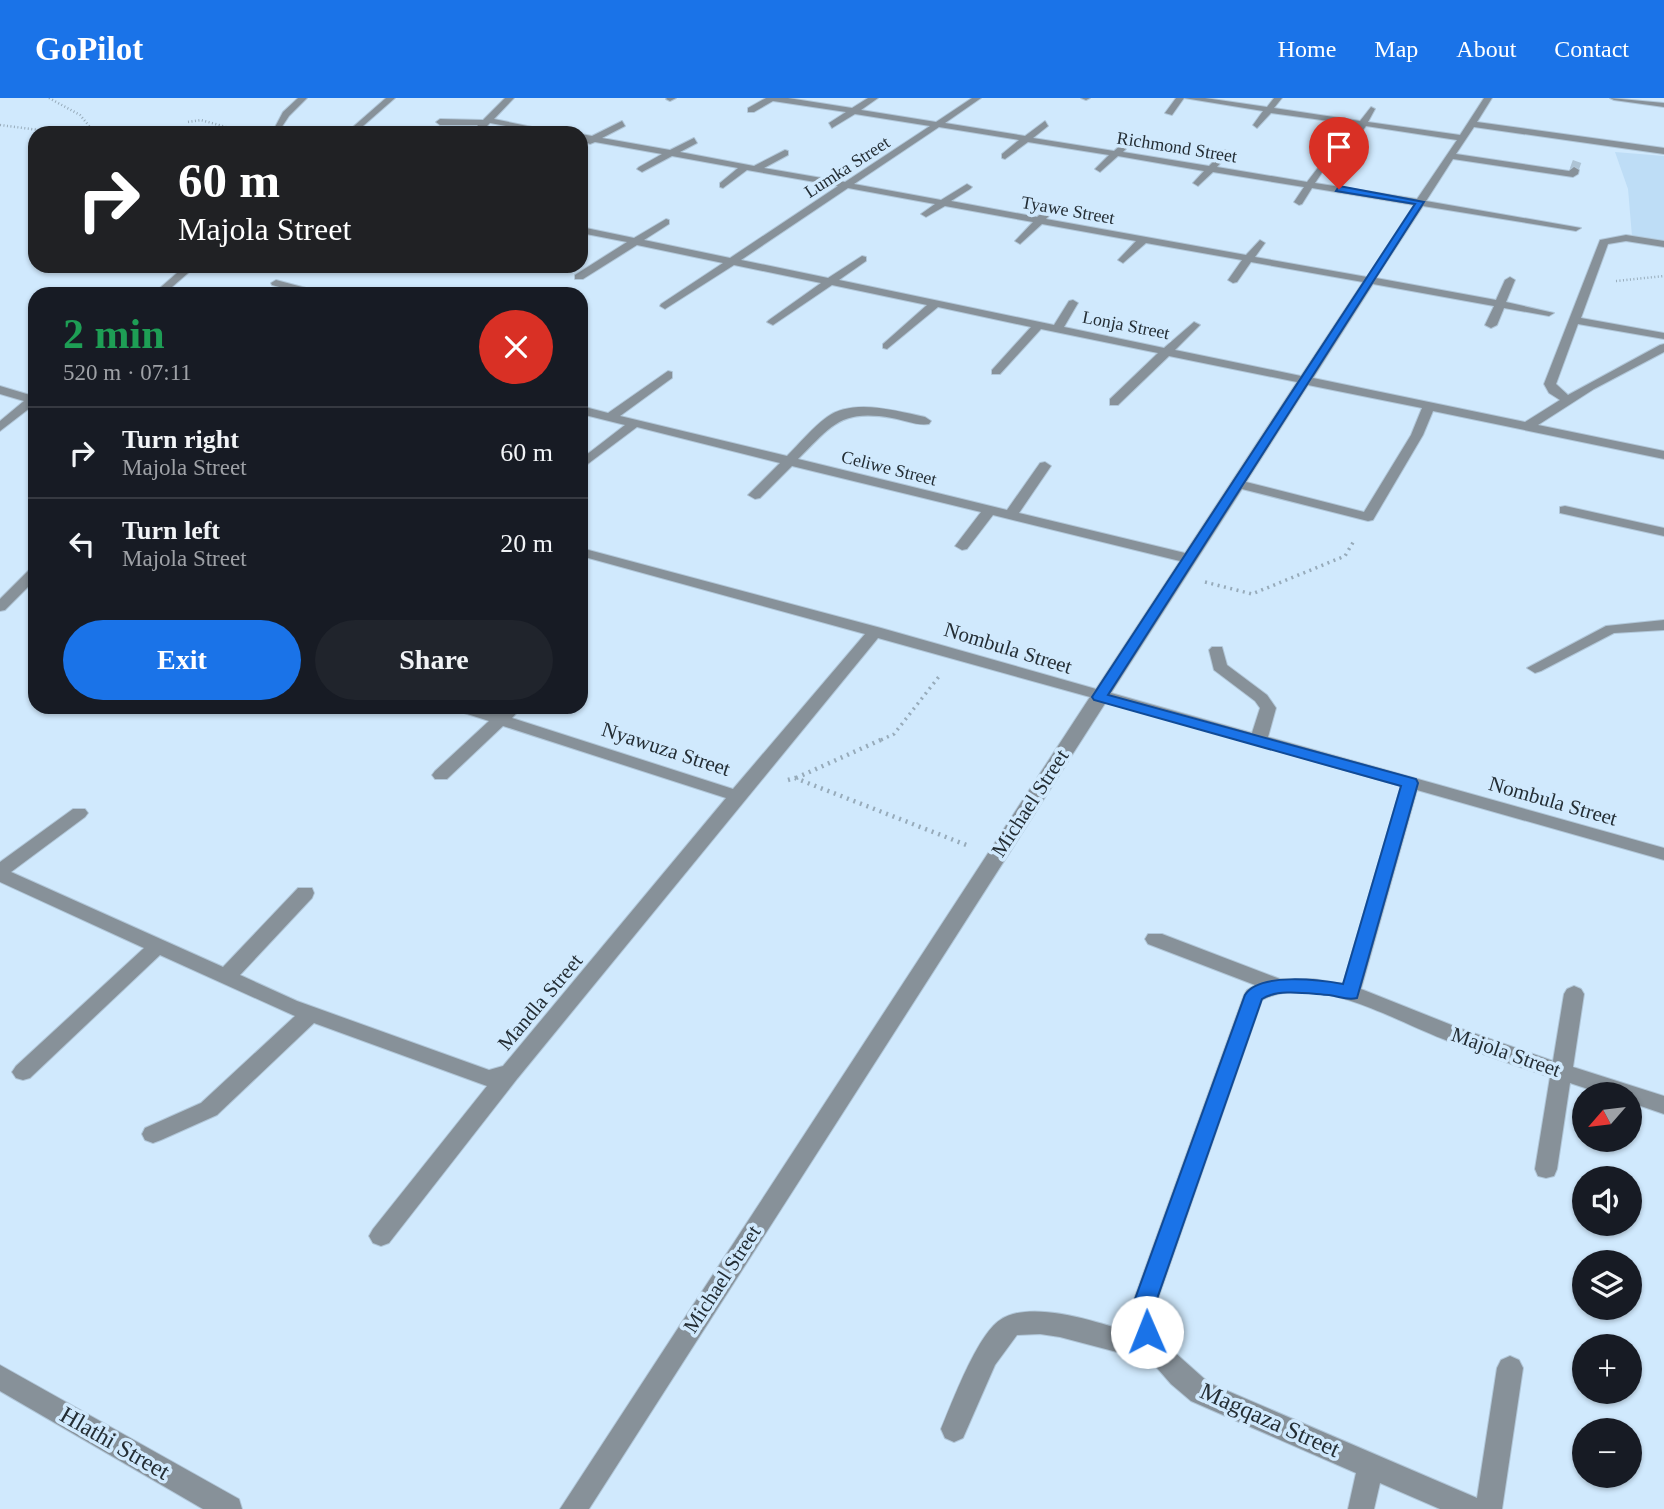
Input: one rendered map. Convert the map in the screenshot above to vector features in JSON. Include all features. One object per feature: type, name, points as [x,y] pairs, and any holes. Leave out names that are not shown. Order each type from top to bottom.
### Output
[{"type":"street","points":[[279,126],[303,98]]},
{"type":"street","points":[[357,126],[391,98]]},
{"type":"street","points":[[483,126],[510,98]]},
{"type":"street","points":[[751,110],[772,98]]},
{"type":"street","name":"Richmond Street","points":[[772,98],[1576,228]]},
{"type":"street","points":[[832,125],[874,98]]},
{"type":"street","name":"Lumka Street","points":[[665,306],[977,98]]},
{"type":"street","points":[[1169,113],[1180,98]]},
{"type":"street","points":[[1188,98],[1462,138]]},
{"type":"street","points":[[1257,125],[1278,98]]},
{"type":"street","name":"Michael Street","points":[[573,1509],[1488,98]]},
{"type":"street","points":[[1614,98],[1664,105]]},
{"type":"street","points":[[1355,138],[1371,109]]},
{"type":"street","points":[[440,122],[487,122],[512,126]]},
{"type":"street","points":[[588,143],[622,124]]},
{"type":"street","points":[[1005,156],[1045,124]]},
{"type":"street","points":[[1471,124],[1664,151]]},
{"type":"street","points":[[1100,169],[1132,138]]},
{"type":"street","name":"Tyawe Street","points":[[588,139],[1549,313]]},
{"type":"street","points":[[1580,140],[1581,153]]},
{"type":"street","points":[[642,169],[694,141]]},
{"type":"street","points":[[723,185],[750,168],[785,153]]},
{"type":"street","points":[[1198,183],[1225,153]]},
{"type":"street","points":[[1450,156],[1573,172]]},
{"type":"street","points":[[1299,202],[1312,185],[1320,168]]},
{"type":"street","points":[[926,214],[967,187]]},
{"type":"street","points":[[1020,241],[1053,206]]},
{"type":"street","points":[[588,271],[666,222]]},
{"type":"street","name":"Lonja Street","points":[[588,232],[1664,455]]},
{"type":"street","points":[[1568,400],[1553,390],[1550,384],[1604,242],[1617,237],[1627,237],[1664,244]]},
{"type":"street","points":[[1124,260],[1143,240]]},
{"type":"street","points":[[1233,280],[1260,243]]},
{"type":"street","points":[[773,322],[862,259]]},
{"type":"street","points":[[166,287],[183,273]]},
{"type":"street","points":[[579,277],[586,273]]},
{"type":"street","points":[[1491,325],[1510,281]]},
{"type":"street","points":[[276,283],[291,287]]},
{"type":"street","points":[[887,346],[936,303]]},
{"type":"street","points":[[1058,329],[1073,303]]},
{"type":"street","points":[[1573,320],[1664,337]]},
{"type":"street","points":[[996,372],[1039,325]]},
{"type":"street","points":[[1114,402],[1194,325]]},
{"type":"street","points":[[1528,426],[1568,400],[1664,347]]},
{"type":"street","points":[[610,417],[668,375]]},
{"type":"street","points":[[0,390],[28,397]]},
{"type":"street","points":[[0,427],[28,404]]},
{"type":"street","points":[[1237,484],[1368,517],[1417,435],[1429,405]]},
{"type":"street","name":"Celiwe Street","points":[[588,412],[1189,559]]},
{"type":"street","points":[[755,495],[832,419],[848,413],[881,412],[925,421]]},
{"type":"street","points":[[588,460],[635,423]]},
{"type":"street","points":[[1012,515],[1045,466]]},
{"type":"street","points":[[962,545],[990,510]]},
{"type":"street","points":[[1565,510],[1664,532]]},
{"type":"street","name":"Nombula Street","points":[[588,554],[877,631],[1099,697],[1664,854]]},
{"type":"street","points":[[0,607],[28,579]]},
{"type":"street","points":[[1535,668],[1611,629],[1664,625]]},
{"type":"street","name":"Mandla Street","points":[[0,873],[311,1013],[489,1078],[510,1073],[737,796],[877,631]]},
{"type":"street","points":[[1217,650],[1220,667],[1261,698],[1268,708],[1258,741]]},
{"type":"street","name":"Nyawuza Street","points":[[484,714],[737,796]]},
{"type":"street","points":[[441,775],[506,714]]},
{"type":"street","points":[[1350,993],[1410,783]]},
{"type":"street","points":[[0,873],[79,813]]},
{"type":"street","points":[[226,976],[305,893]]},
{"type":"street","points":[[1155,939],[1280,987]]},
{"type":"street","points":[[23,1072],[158,946]]},
{"type":"street","name":"Majola Street","points":[[1254,995],[1264,989],[1280,987],[1331,989],[1350,993],[1452,1034],[1664,1105]]},
{"type":"street","points":[[1546,1169],[1574,994]]},
{"type":"street","name":"Magqaza Street","points":[[1254,995],[1141,1313],[1157,1351],[1175,1374],[1200,1392],[1471,1509]]},
{"type":"street","points":[[153,1134],[209,1109],[311,1013]]},
{"type":"street","points":[[382,1236],[510,1073]]},
{"type":"street","points":[[954,1429],[994,1343],[1009,1326],[1038,1321],[1157,1351]]},
{"type":"street","points":[[1489,1509],[1510,1368]]},
{"type":"street","name":"Hlathi Street","points":[[0,1377],[229,1509]]},
{"type":"street","points":[[1361,1509],[1371,1465]]},
{"type":"path","points":[[49,98],[80,116],[89,126]]},
{"type":"path","points":[[188,122],[201,120],[222,126]]},
{"type":"path","points":[[0,125],[28,129]]},
{"type":"path","points":[[1587,284],[1664,276]]},
{"type":"path","points":[[1179,575],[1252,594],[1345,556],[1368,517]]},
{"type":"path","points":[[737,796],[795,778],[894,734],[957,654]]},
{"type":"path","points":[[795,778],[995,857]]},
{"type":"shaded area","points":[[1615,152],[1664,156],[1664,242],[1632,236],[1628,189]]},
{"type":"tunnel","points":[[1574,170],[1578,159]]},
{"type":"route","points":[[1147,1332],[1141,1313],[1254,995],[1264,989],[1280,987],[1331,989],[1350,993],[1410,783],[1099,697],[1420,202],[1339,189]]}]
